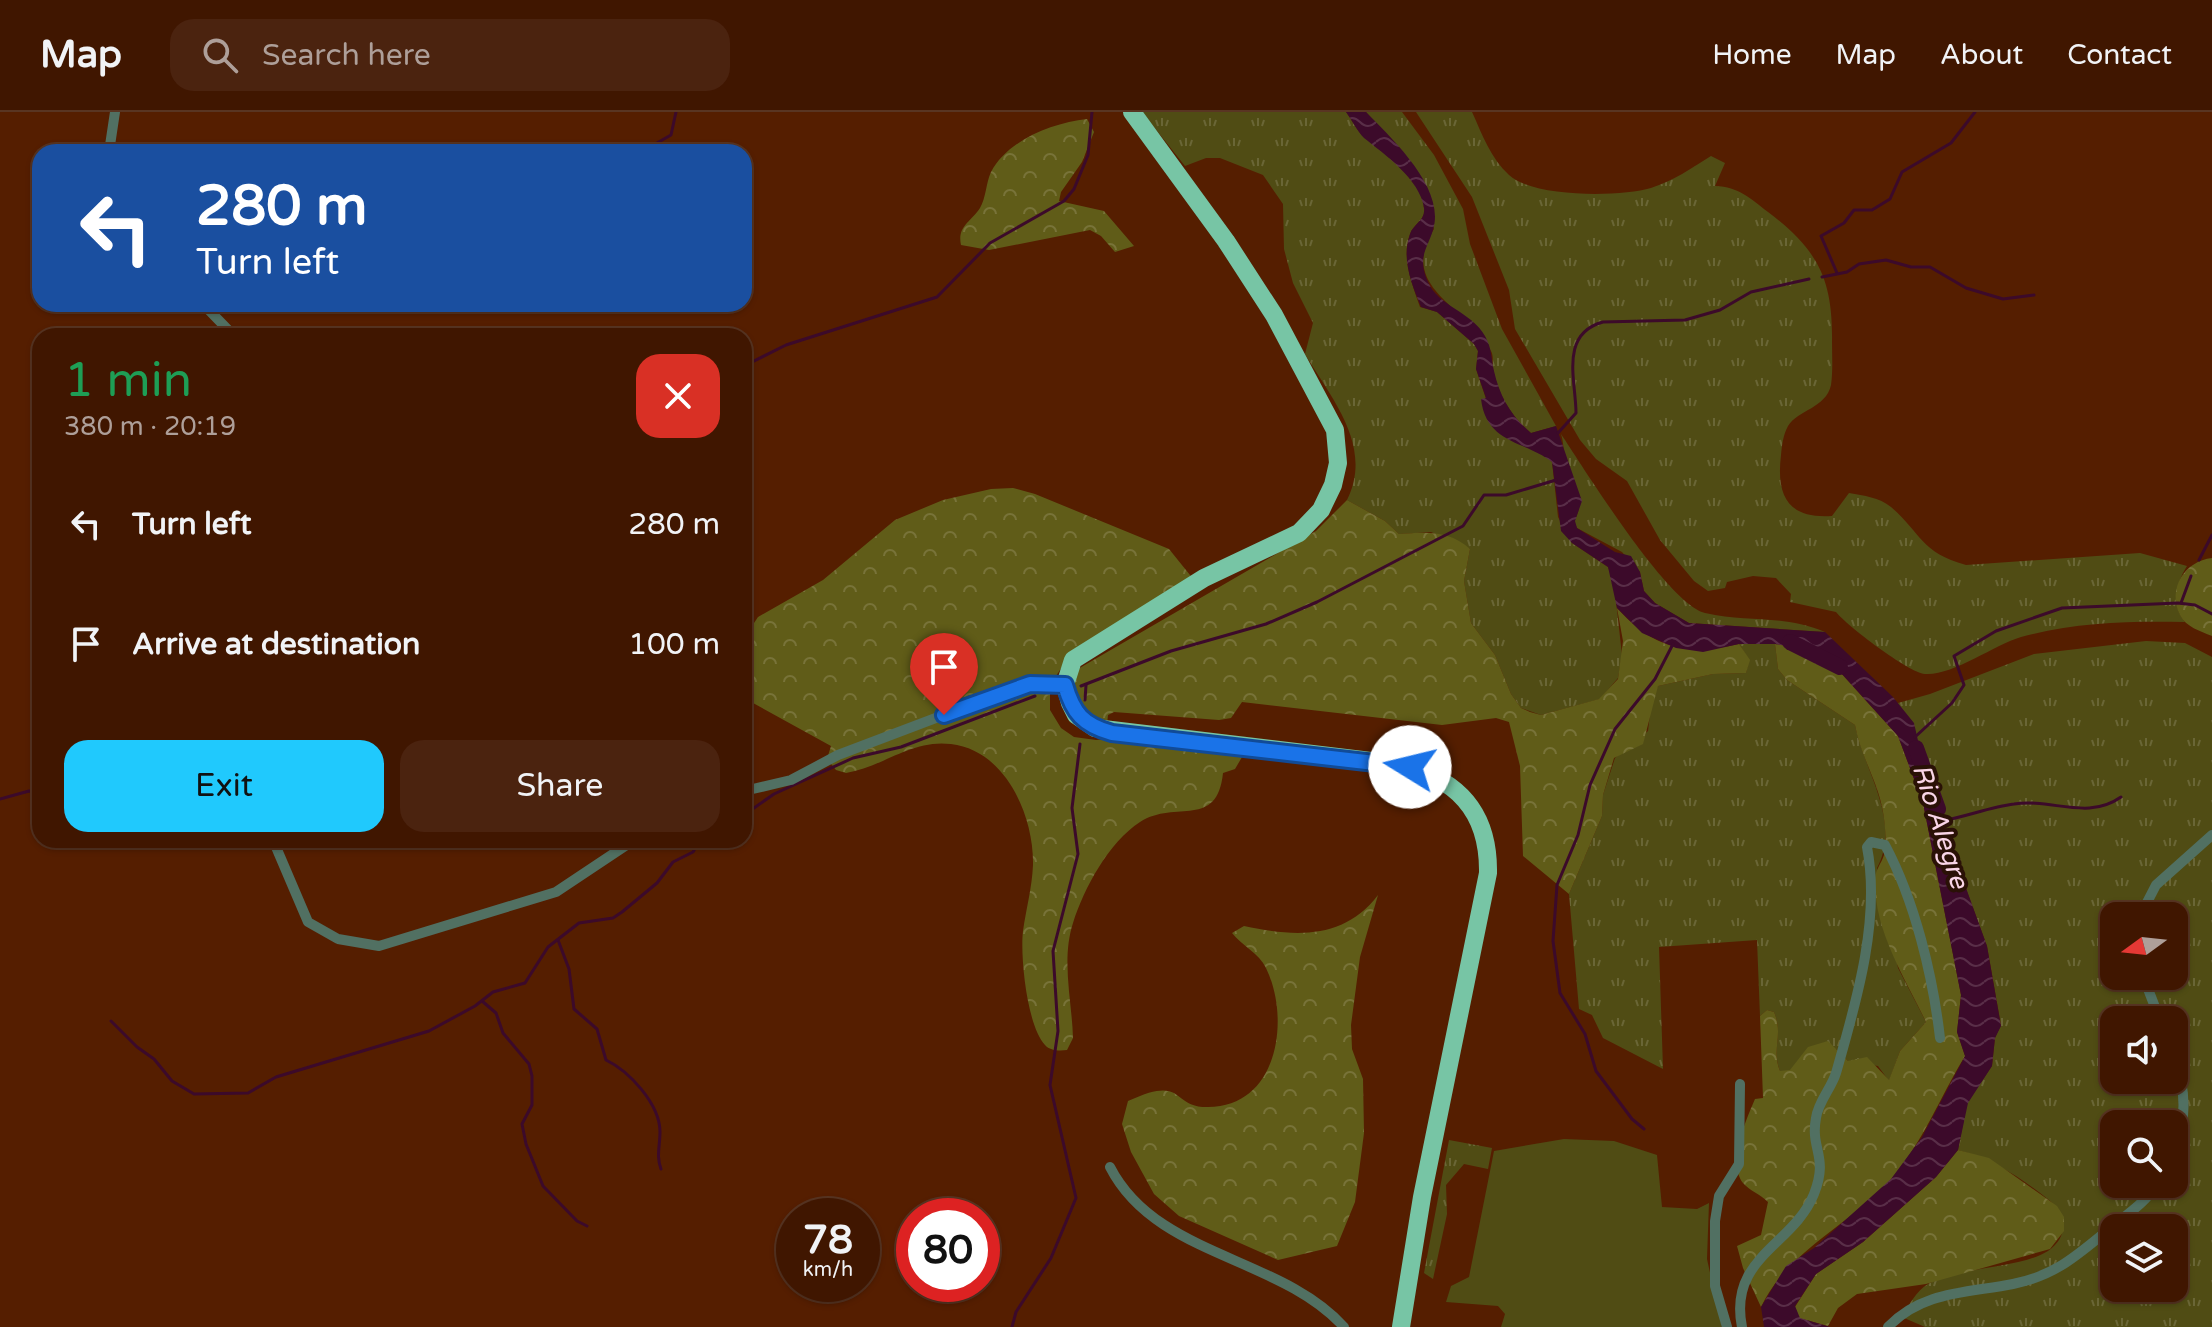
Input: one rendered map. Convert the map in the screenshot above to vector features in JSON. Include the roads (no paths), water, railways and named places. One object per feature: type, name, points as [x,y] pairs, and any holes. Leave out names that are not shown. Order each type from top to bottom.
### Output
[{"type":"highway","points":[[1132,112],[1226,241],[1274,315],[1335,430],[1338,463],[1329,497],[1299,533],[1204,578],[1082,652],[1067,671],[1065,685],[1076,715],[1095,728],[1396,764],[1428,772],[1446,782],[1474,810],[1484,830],[1488,873],[1422,1197],[1401,1327]]},
{"type":"street","points":[[110,144],[115,112]]},
{"type":"street","points":[[211,312],[226,328]]},
{"type":"street","points":[[752,789],[791,780],[838,755],[1015,688],[1043,682],[1065,685]]},
{"type":"street","points":[[2147,902],[2156,885],[2212,835]]},
{"type":"street","points":[[1742,1327],[1741,1301],[1756,1262],[1803,1215],[1820,1178],[1822,1168],[1816,1116],[1835,1074],[1863,967],[1872,873],[1867,847],[1871,842],[1885,845],[1899,879],[1931,975],[1940,1038]]},
{"type":"street","points":[[276,848],[308,922],[338,939],[379,946],[556,892],[622,848]]},
{"type":"street","points":[[1727,1327],[1715,1286],[1715,1221],[1719,1196],[1739,1164],[1740,1084]]},
{"type":"street","points":[[1110,1167],[1126,1195],[1163,1224],[1280,1283],[1329,1313],[1344,1327]]},
{"type":"street","points":[[1888,1327],[1901,1313],[1958,1290],[2014,1284],[2059,1269],[2133,1211],[2145,1198]]},
{"type":"water","points":[[1346,112],[1366,112],[1402,150],[1424,181],[1435,214],[1423,260],[1428,282],[1439,297],[1472,321],[1485,336],[1500,389],[1518,420],[1531,433],[1556,426],[1582,501],[1575,521],[1577,528],[1615,552],[1631,556],[1640,572],[1644,591],[1655,603],[1689,623],[1825,632],[1893,697],[1914,723],[1927,780],[1987,946],[2001,1026],[1995,1038],[1992,1066],[1968,1103],[1958,1150],[1936,1177],[1863,1242],[1816,1274],[1795,1306],[1800,1318],[1830,1327],[1764,1327],[1761,1307],[1786,1266],[1814,1248],[1891,1179],[1922,1137],[1965,1056],[1957,1032],[1961,995],[1923,803],[1898,736],[1831,662],[1812,650],[1775,644],[1739,644],[1703,652],[1676,648],[1642,633],[1617,608],[1608,567],[1572,543],[1561,531],[1552,462],[1509,440],[1491,425],[1484,414],[1481,399],[1486,398],[1476,369],[1478,351],[1474,344],[1437,312],[1421,307],[1409,272],[1407,253],[1410,234],[1424,212],[1421,197],[1409,177],[1364,138]]},
{"type":"waterway","points":[[655,144],[671,135],[676,112]]},
{"type":"waterway","points":[[752,362],[786,345],[937,297],[990,243],[1064,201],[1074,189],[1088,155],[1092,112]]},
{"type":"waterway","points":[[1837,273],[1821,236],[1844,223],[1854,210],[1872,210],[1890,199],[1902,172],[1951,143],[1975,112]]},
{"type":"waterway","points":[[1822,277],[1847,272],[1859,264],[1886,260],[1911,267],[1930,267],[1966,288],[2003,299],[2034,295]]},
{"type":"waterway","points":[[1558,433],[1576,413],[1573,360],[1580,337],[1589,328],[1603,322],[1685,320],[1720,310],[1751,292],[1809,279]]},
{"type":"waterway","points":[[1081,686],[1171,651],[1266,624],[1317,602],[1463,526],[1484,495],[1506,495],[1556,480]]},
{"type":"waterway","points":[[2199,560],[2212,535]]},
{"type":"waterway","points":[[2181,603],[2191,576]]},
{"type":"waterway","points":[[1915,737],[1952,703],[1964,685],[1954,656],[1996,631],[2062,608],[2178,603],[2195,605],[2212,614]]},
{"type":"waterway","name":"Rio Alegre","points":[[1790,642],[1840,667]]},
{"type":"waterway","points":[[1644,1129],[1632,1119],[1596,1071],[1585,1034],[1560,993],[1553,941],[1557,885],[1578,835],[1590,785],[1615,729],[1655,679],[1673,644]]},
{"type":"waterway","points":[[1085,700],[1086,685]]},
{"type":"waterway","points":[[752,809],[774,794],[853,758],[901,747],[1035,696]]},
{"type":"waterway","points":[[1012,1327],[1016,1312],[1051,1258],[1076,1198],[1050,1085],[1058,1031],[1053,951],[1078,854],[1072,808],[1080,744]]},
{"type":"waterway","name":"Rio Alegre","points":[[1916,748],[1938,809]]},
{"type":"waterway","points":[[0,799],[32,792]]},
{"type":"waterway","points":[[1941,821],[2014,804],[2082,808],[2108,804],[2121,797]]},
{"type":"waterway","points":[[111,1021],[154,1059],[172,1081],[194,1094],[248,1093],[276,1077],[429,1031],[475,1006],[493,992],[525,983],[548,947],[579,923],[613,918],[622,912],[657,883],[673,862],[695,848]]},
{"type":"waterway","points":[[558,940],[569,969],[574,1009],[597,1029],[606,1060],[633,1080],[655,1110],[659,1121],[658,1155],[661,1169]]},
{"type":"waterway","points":[[482,1001],[496,1013],[503,1033],[529,1064],[532,1105],[522,1124],[526,1144],[543,1186],[577,1221],[587,1226]]}]
